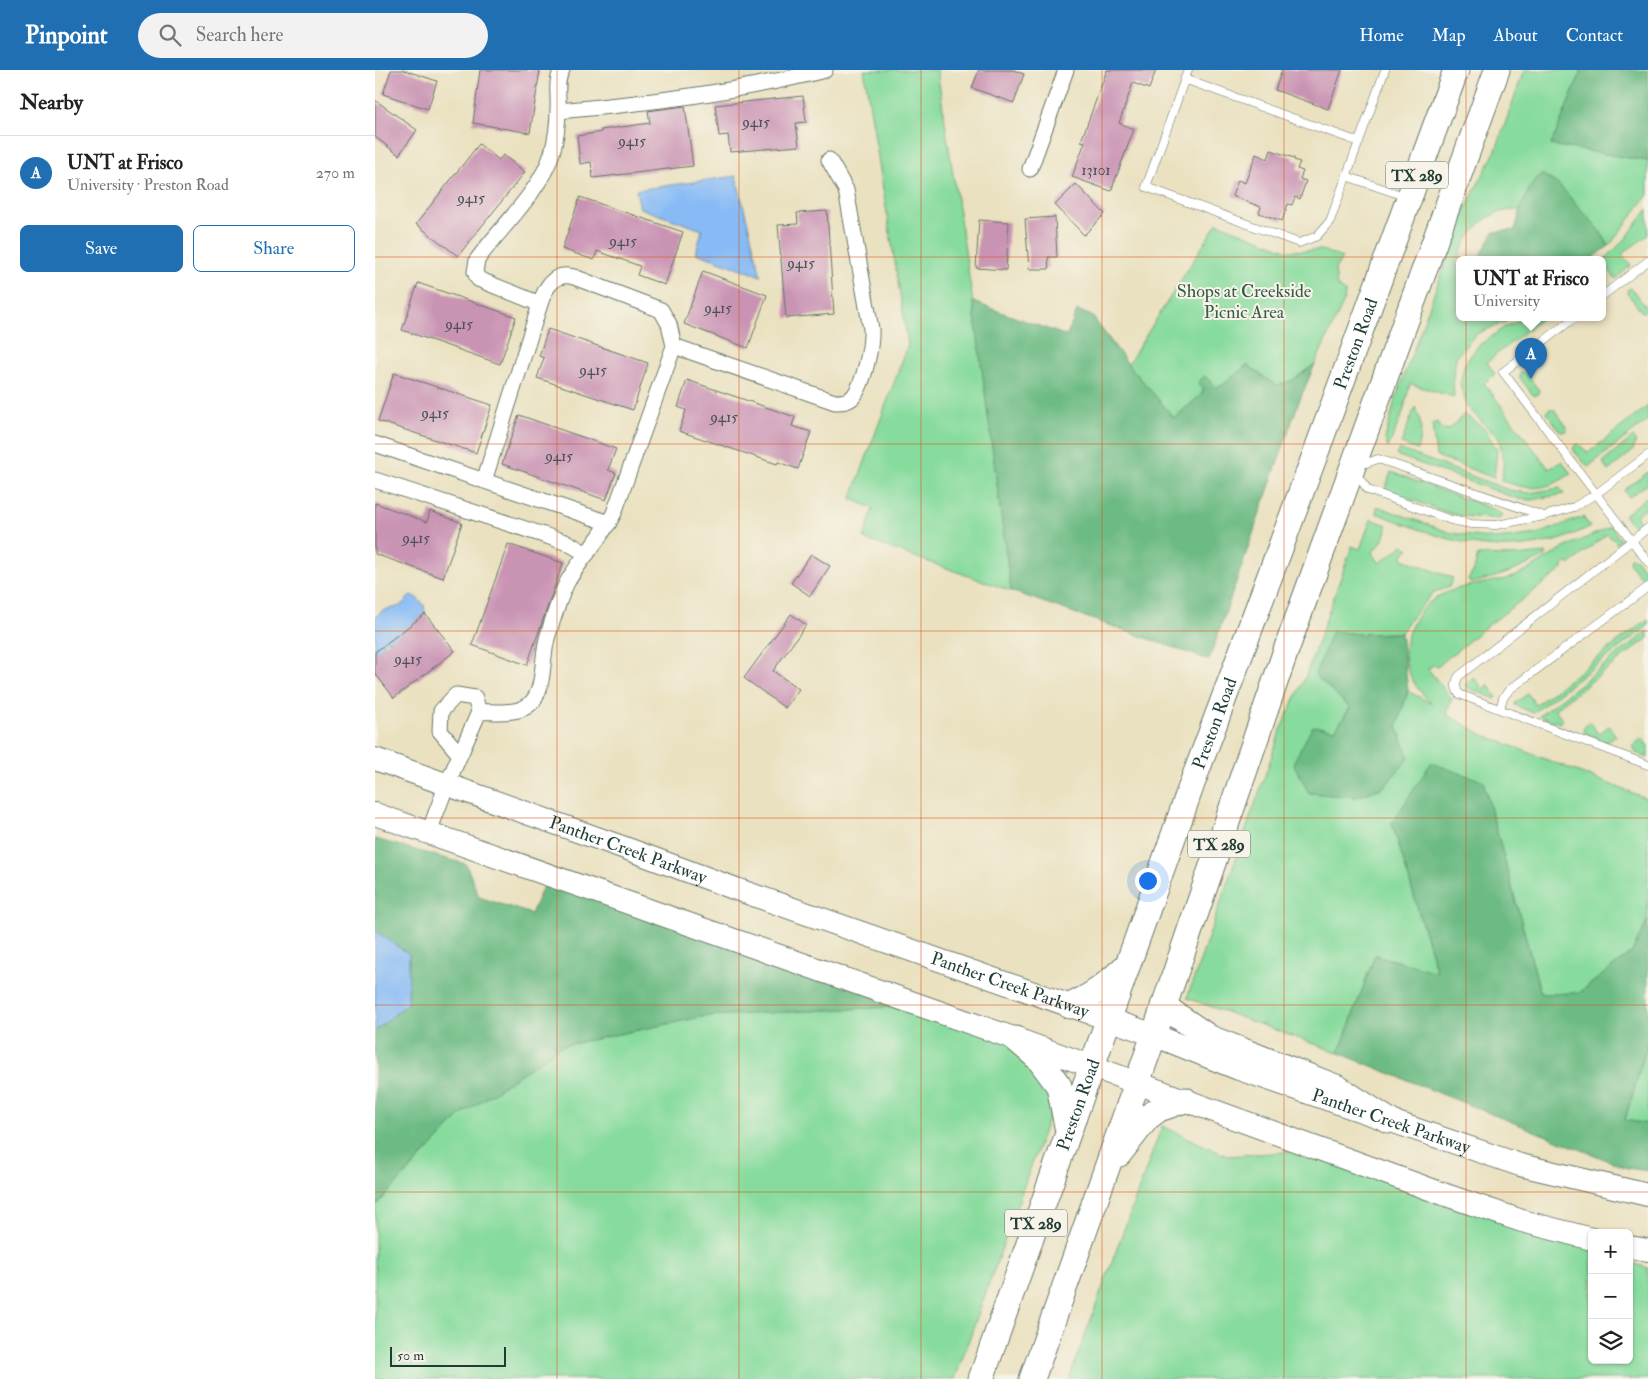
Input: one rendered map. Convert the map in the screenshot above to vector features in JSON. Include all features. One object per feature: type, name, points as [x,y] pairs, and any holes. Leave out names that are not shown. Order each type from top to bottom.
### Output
[{"type":"main road","name":"Preston Road","points":[[981,1379],[1193,781],[1456,70]]},
{"type":"main road","name":"TX 289","points":[[1032,1379],[1154,1035],[1285,653],[1497,70]]},
{"type":"main road","points":[[1315,454],[1352,468]]},
{"type":"main road","name":"Panther Creek Parkway","points":[[375,760],[1154,1035],[1239,1069],[1387,1120],[1520,1165],[1648,1195]]},
{"type":"main road","points":[[375,814],[1016,1039],[1446,1195],[1522,1221],[1588,1238]]},
{"type":"main road","points":[[1070,1006],[1093,996],[1127,965]]},
{"type":"main road","points":[[1163,1006],[1210,1038],[1338,1088],[1387,1120]]},
{"type":"main road","points":[[1016,1039],[1039,1059],[1059,1086],[1068,1132]]},
{"type":"main road","points":[[1103,1177],[1147,1118],[1159,1109],[1185,1100]]},
{"type":"main road","points":[[1633,1248],[1648,1250]]},
{"type":"street","points":[[540,304],[481,281],[477,277],[476,267],[477,260],[481,254],[525,200],[547,166],[552,153],[558,111],[558,80],[562,70]]},
{"type":"street","points":[[558,111],[645,103],[775,83],[825,70]]},
{"type":"street","points":[[1029,169],[1066,70]]},
{"type":"street","points":[[674,346],[835,402],[847,401],[853,398],[870,353],[872,342],[871,329],[845,190],[829,160]]},
{"type":"street","points":[[479,712],[519,711],[535,698],[539,688],[547,637],[568,580],[609,523],[614,513],[674,346],[669,324],[661,310],[570,276],[557,278],[548,285],[544,291],[484,481]]},
{"type":"street","points":[[375,444],[609,523]]},
{"type":"street","points":[[375,480],[568,543],[587,554]]},
{"type":"street","points":[[429,832],[447,784],[460,755],[479,712],[475,698],[456,695],[441,711],[440,731],[460,755]]},
{"type":"lane","points":[[1188,70],[1146,187],[1299,243],[1317,236],[1330,221],[1385,70]]},
{"type":"lane","points":[[1184,79],[1359,142]]},
{"type":"lane","points":[[1346,176],[1409,198]]},
{"type":"lane","points":[[1606,293],[1648,261]]},
{"type":"lane","points":[[1570,321],[1503,372],[1648,562]]},
{"type":"lane","points":[[1544,516],[1378,459],[1352,468],[1368,490],[1451,520],[1471,524],[1496,525],[1544,516],[1574,507],[1596,494],[1648,455]]},
{"type":"lane","points":[[1648,528],[1459,676],[1456,681],[1459,694],[1648,765]]},
{"type":"lane","points":[[1500,709],[1503,698],[1509,690],[1648,587]]},
{"type":"green space","points":[[864,70],[937,70],[976,322],[1011,591],[864,539],[873,508],[851,499],[908,345]]},
{"type":"green space","points":[[1524,70],[1582,70],[1551,145],[1648,161],[1648,195],[1609,246],[1598,228],[1535,179],[1521,210],[1506,211],[1492,215],[1478,226],[1467,241],[1460,256],[1456,256],[1456,321],[1507,321],[1476,334],[1456,357],[1453,378],[1454,397],[1410,384],[1403,412],[1388,448],[1385,439],[1395,400],[1466,207],[1496,150]]},
{"type":"green space","points":[[1582,70],[1648,70],[1648,161],[1551,145]]},
{"type":"green space","points":[[1542,174],[1559,185],[1598,228],[1609,246],[1595,256],[1480,256],[1494,232],[1515,230],[1528,192],[1536,179]]},
{"type":"green space","points":[[1648,209],[1648,235],[1622,254],[1631,265],[1616,279],[1606,267],[1606,258],[1627,237]]},
{"type":"green space","name":"Shops at Creekside Picnic Area","points":[[1217,223],[1289,251],[1322,250],[1342,258],[1335,269],[1337,286],[1345,292],[1344,301],[1315,364],[1293,380],[1277,386],[1247,365],[1223,385],[1216,387],[1205,376],[1202,394],[1174,418],[1128,364]]},
{"type":"green space","points":[[1631,288],[1648,310],[1641,311],[1628,294],[1627,290]]},
{"type":"green space","points":[[973,302],[1067,336],[1077,310],[1092,316],[1128,364],[1174,418],[1202,394],[1203,389],[1198,382],[1205,376],[1216,387],[1223,385],[1247,365],[1277,386],[1293,380],[1315,364],[1298,404],[1209,660],[1011,591]]},
{"type":"green space","points":[[1518,321],[1538,321],[1487,362],[1495,374],[1484,383],[1549,469],[1562,461],[1571,474],[1552,484],[1537,488],[1501,481],[1504,462],[1499,439],[1467,407],[1460,385],[1464,365],[1478,346],[1505,327]]},
{"type":"green space","points":[[1520,373],[1526,374],[1539,390],[1537,395],[1533,395],[1520,378]]},
{"type":"green space","points":[[1648,406],[1648,420],[1588,467],[1573,450],[1575,445],[1579,444],[1588,453]]},
{"type":"green space","points":[[1415,407],[1421,428],[1417,450],[1401,444]]},
{"type":"green space","points":[[1549,409],[1554,409],[1567,427],[1566,431],[1561,432],[1547,413]]},
{"type":"green space","points":[[1464,414],[1485,429],[1497,450],[1494,478],[1436,456],[1432,424],[1437,422],[1440,428],[1449,430]]},
{"type":"green space","points":[[1633,437],[1636,441],[1633,451],[1608,471],[1603,462]]},
{"type":"green space","points":[[1399,449],[1509,490],[1528,493],[1560,488],[1564,494],[1531,500],[1518,499],[1396,455]]},
{"type":"green space","points":[[1391,472],[1495,510],[1502,515],[1500,519],[1461,516],[1385,490]]},
{"type":"green space","points":[[1648,472],[1648,484],[1629,497],[1624,490]]},
{"type":"green space","points":[[1648,496],[1648,505],[1636,515],[1642,526],[1640,530],[1636,530],[1624,515]]},
{"type":"green space","points":[[1377,506],[1451,533],[1496,539],[1537,534],[1583,517],[1590,527],[1556,541],[1516,547],[1495,547],[1455,541],[1436,535],[1376,513]]},
{"type":"green space","points":[[1371,519],[1387,525],[1385,537],[1372,553],[1380,563],[1403,545],[1409,549],[1404,553],[1403,559],[1453,578],[1450,586],[1432,594],[1401,633],[1358,634],[1332,631],[1316,675],[1350,708],[1335,730],[1309,793],[1357,797],[1384,787],[1397,726],[1408,691],[1432,704],[1411,677],[1405,656],[1408,634],[1413,623],[1427,604],[1439,596],[1456,589],[1513,577],[1566,547],[1611,526],[1621,541],[1619,543],[1616,543],[1607,534],[1569,565],[1567,562],[1563,569],[1483,629],[1437,667],[1435,664],[1428,669],[1452,699],[1446,714],[1481,734],[1648,799],[1648,920],[1632,952],[1579,993],[1541,994],[1483,781],[1392,823],[1437,973],[1375,955],[1339,1053],[1187,998],[1283,724],[1307,673],[1352,546],[1360,549]]},
{"type":"green space","points":[[1546,553],[1547,555],[1510,572],[1470,583],[1468,580],[1474,570],[1478,555],[1515,556]]},
{"type":"green space","points":[[1631,557],[1636,559],[1648,575],[1647,580],[1642,579],[1629,563]]},
{"type":"green space","points":[[1648,619],[1648,626],[1533,713],[1515,705],[1516,702],[1528,694],[1536,705]]},
{"type":"green space","points":[[1332,631],[1358,634],[1401,633],[1408,691],[1397,726],[1409,758],[1384,787],[1356,797],[1309,793],[1293,763],[1313,726],[1335,730],[1350,708],[1315,675]]},
{"type":"green space","points":[[1648,631],[1648,638],[1555,709],[1563,720],[1560,723],[1539,716]]},
{"type":"green space","points":[[1474,677],[1483,689],[1488,684],[1496,699],[1468,688],[1466,684]]},
{"type":"green space","points":[[1590,721],[1598,734],[1609,726],[1616,736],[1606,742],[1584,732],[1583,729]]},
{"type":"green space","points":[[1642,738],[1648,746],[1648,758],[1636,753],[1633,746]]},
{"type":"green space","points":[[1431,763],[1483,781],[1541,994],[1579,993],[1632,952],[1648,920],[1648,1042],[1625,1120],[1648,1124],[1648,1171],[1627,1168],[1339,1053],[1375,955],[1437,972],[1392,823]]},
{"type":"green space","points":[[375,839],[466,864],[479,897],[531,914],[545,882],[912,1006],[706,1016],[561,1046],[460,1116],[375,1207],[375,1031],[408,1003],[409,954],[375,931]]},
{"type":"green space","points":[[912,1006],[1068,1063],[955,1379],[375,1379],[375,1207],[460,1116],[561,1046],[706,1016]]},
{"type":"green space","points":[[1648,1042],[1648,1124],[1625,1120]]},
{"type":"green space","points":[[1162,1126],[1227,1156],[1314,1150],[1588,1247],[1588,1364],[1633,1364],[1633,1263],[1648,1268],[1648,1379],[1069,1379]]},
{"type":"water","points":[[736,176],[761,276],[696,253],[702,230],[640,208],[636,190]]},
{"type":"water","points":[[411,595],[424,605],[425,614],[398,641],[385,640],[375,660],[375,618],[382,611],[398,607]]},
{"type":"water","points":[[375,931],[409,954],[408,1003],[375,1031]]},
{"type":"building","points":[[391,70],[404,70],[437,81],[428,109],[383,94]]},
{"type":"building","points":[[480,70],[540,70],[530,133],[473,123]]},
{"type":"building","points":[[979,70],[1013,70],[1024,74],[1014,103],[972,88]]},
{"type":"building","points":[[1107,70],[1156,70],[1149,89],[1133,83],[1119,123],[1134,129],[1111,191],[1072,177],[1085,142],[1081,141]]},
{"type":"building","points":[[1282,70],[1342,70],[1328,109],[1275,90]]},
{"type":"building","points":[[803,96],[806,122],[796,123],[799,146],[730,152],[728,135],[719,136],[715,105]]},
{"type":"building","points":[[375,100],[417,130],[399,155],[375,137]]},
{"type":"building","points":[[685,106],[693,166],[593,178],[591,162],[580,164],[577,136],[601,132],[601,130],[650,123],[648,111]]},
{"type":"building","points":[[479,144],[499,160],[503,155],[525,172],[458,256],[416,224]]},
{"type":"building","points":[[1271,150],[1300,162],[1297,169],[1303,171],[1300,179],[1306,181],[1300,199],[1295,197],[1292,205],[1288,204],[1282,221],[1259,213],[1261,207],[1232,196],[1238,180],[1245,183],[1256,154],[1268,159]]},
{"type":"building","points":[[1076,184],[1105,214],[1084,235],[1055,205]]},
{"type":"building","points":[[580,197],[683,232],[665,285],[637,275],[640,266],[597,251],[594,260],[562,249]]},
{"type":"building","points":[[827,211],[834,314],[786,318],[778,225],[798,224],[797,213]]},
{"type":"building","points":[[1055,217],[1057,257],[1048,257],[1049,269],[1029,269],[1025,219]]},
{"type":"building","points":[[979,220],[1009,222],[1006,270],[976,268]]},
{"type":"building","points":[[703,271],[767,295],[748,348],[684,324]]},
{"type":"building","points":[[418,283],[516,317],[500,364],[402,330]]},
{"type":"building","points":[[548,329],[648,363],[633,410],[537,378],[544,358],[539,356]]},
{"type":"building","points":[[394,373],[492,405],[476,453],[378,421]]},
{"type":"building","points":[[687,380],[795,417],[792,426],[811,432],[798,469],[778,462],[777,464],[679,431],[686,410],[678,407]]},
{"type":"building","points":[[519,415],[616,449],[608,470],[616,473],[606,500],[502,464]]},
{"type":"building","points":[[375,503],[427,522],[430,511],[462,523],[443,578],[375,554]]},
{"type":"building","points":[[508,544],[563,563],[527,665],[472,645]]},
{"type":"building","points":[[811,554],[830,566],[810,596],[791,583]]},
{"type":"building","points":[[425,614],[455,651],[394,698],[375,673],[375,652]]},
{"type":"building","points":[[791,614],[806,625],[773,671],[799,689],[785,708],[744,678]]},
{"type":"place","name":"UNT at Frisco","points":[[1531,379]]}]
